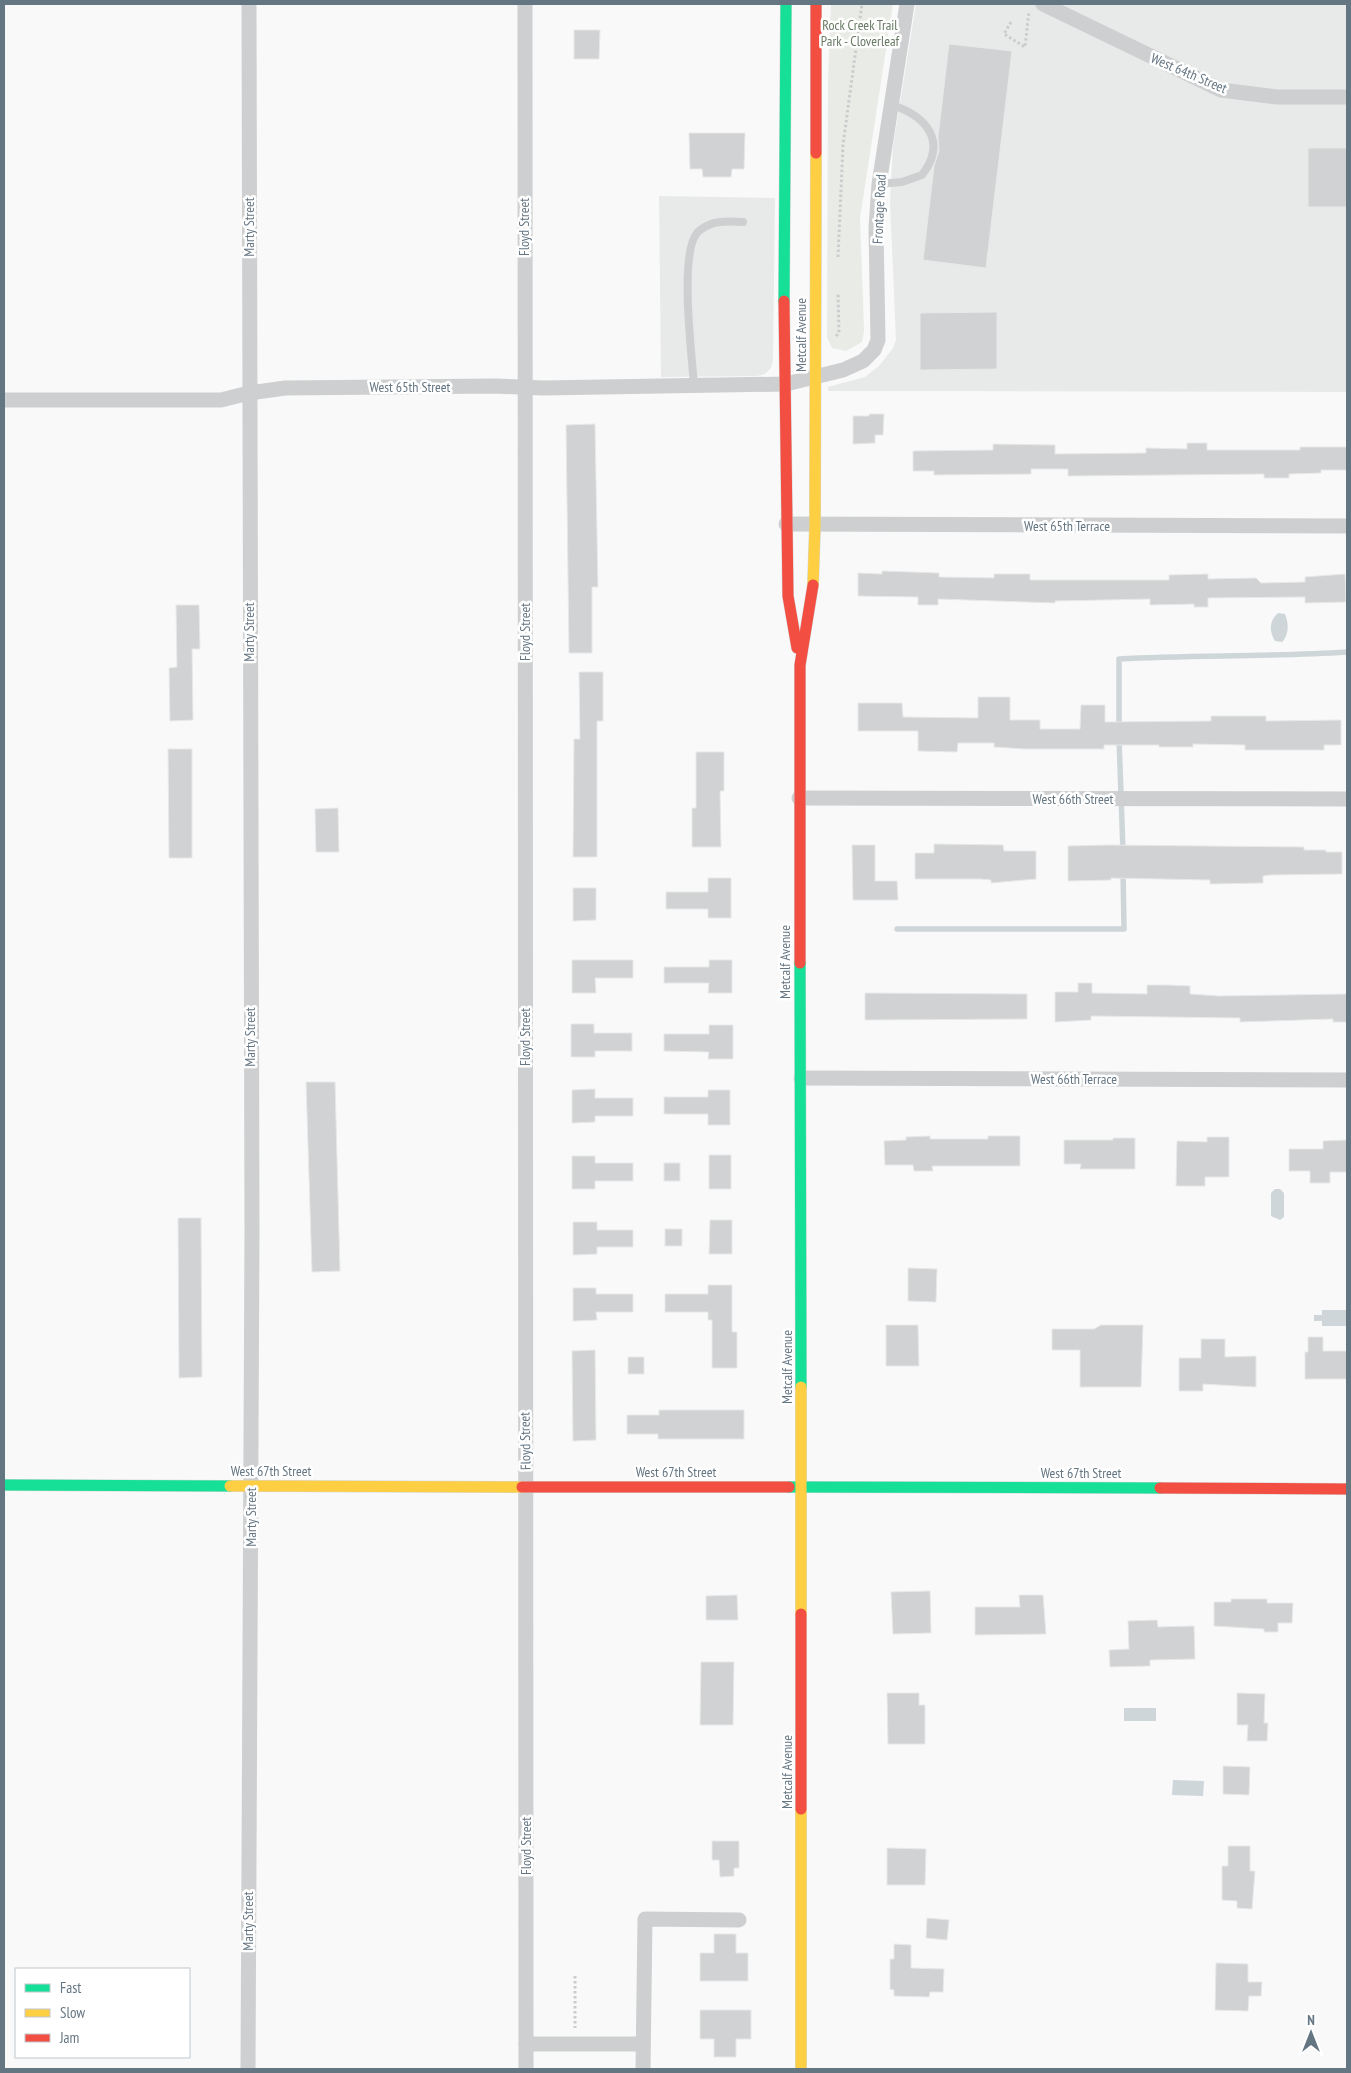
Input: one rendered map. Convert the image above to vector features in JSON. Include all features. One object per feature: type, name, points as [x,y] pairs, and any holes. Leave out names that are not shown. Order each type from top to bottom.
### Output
[{"type":"main road","name":"Metcalf Avenue","points":[[786,4],[786,524],[788,596],[800,664]]},
{"type":"main road","name":"Metcalf Avenue","points":[[801,2069],[802,1488],[799,798],[800,664],[812,597],[816,526],[816,4]]},
{"type":"main road","name":"West 67th Street","points":[[4,1485],[1347,1489]]},
{"type":"street","name":"Marty Street","points":[[248,2069],[251,1486],[249,4]]},
{"type":"street","name":"Floyd Street","points":[[525,4],[526,2069]]},
{"type":"street","name":"Frontage Road","points":[[816,376],[844,370],[863,361],[874,350],[878,340],[876,228],[879,184],[907,4]]},
{"type":"street","name":"West 64th Street","points":[[1036,6],[1221,90],[1277,97],[1347,97]]},
{"type":"street","name":"West 65th Street","points":[[4,400],[220,400],[249,393],[286,388],[495,386],[524,388],[786,384],[816,376]]},
{"type":"street","name":"West 65th Terrace","points":[[786,524],[816,526],[1347,526]]},
{"type":"street","name":"West 66th Street","points":[[799,798],[1347,800]]},
{"type":"street","name":"West 66th Terrace","points":[[801,1078],[1347,1080]]},
{"type":"street","points":[[643,2069],[646,1919],[739,1920]]},
{"type":"street","points":[[526,2044],[643,2044]]},
{"type":"lane","points":[[879,184],[902,182],[922,175],[932,158],[932,134],[928,125],[907,109],[892,104]]},
{"type":"lane","points":[[694,385],[689,334],[688,271],[690,242],[699,230],[711,224],[724,221],[742,222]]},
{"type":"path","points":[[1011,22],[1004,34],[1025,47],[1036,6]]},
{"type":"path","points":[[575,1976],[575,2044]]},
{"type":"shaded area","points":[[916,4],[1347,4],[1347,392],[828,391],[828,387],[865,377],[879,366],[893,348],[896,340],[890,202],[893,146]]},
{"type":"shaded area","points":[[659,196],[775,198],[773,359],[771,368],[765,374],[757,376],[661,377]]},
{"type":"shaded area","points":[[1278,613],[1285,614],[1288,629],[1282,642],[1275,641],[1271,630],[1273,619]]},
{"type":"shaded area","points":[[1275,1189],[1280,1189],[1284,1193],[1284,1217],[1280,1220],[1271,1216],[1271,1193]]},
{"type":"shaded area","points":[[1322,1310],[1347,1310],[1347,1326],[1322,1326],[1322,1321],[1314,1321],[1314,1315],[1322,1315]]},
{"type":"shaded area","points":[[1124,1708],[1156,1708],[1156,1721],[1124,1721]]},
{"type":"shaded area","points":[[1173,1780],[1204,1781],[1203,1796],[1172,1795]]},
{"type":"green space","name":"Rock Creek Trail Park - Cloverleaf","points":[[831,4],[893,4],[860,218],[864,331],[862,342],[846,351],[832,348],[827,337],[828,80]]},
{"type":"building","points":[[574,30],[600,30],[599,59],[574,59]]},
{"type":"building","points":[[949,44],[1012,51],[986,268],[923,260],[934,166],[939,151],[938,137]]},
{"type":"building","points":[[689,133],[745,133],[744,169],[732,169],[731,177],[703,177],[702,169],[690,169]]},
{"type":"building","points":[[1308,148],[1347,148],[1347,207],[1308,207]]},
{"type":"building","points":[[997,312],[997,369],[920,370],[920,313]]},
{"type":"building","points":[[869,414],[884,414],[883,435],[875,435],[875,443],[853,444],[853,416],[869,416]]},
{"type":"building","points":[[595,424],[598,587],[592,587],[592,653],[569,653],[566,425]]},
{"type":"building","points":[[1187,443],[1207,443],[1207,450],[1300,450],[1300,447],[1347,447],[1347,470],[1321,470],[1321,473],[1289,474],[1289,478],[1264,478],[1264,474],[1068,476],[1068,469],[1031,469],[1031,474],[934,475],[934,471],[913,471],[913,451],[993,450],[993,444],[1055,445],[1055,454],[1146,453],[1146,448],[1187,449]]},
{"type":"building","points":[[882,571],[939,573],[939,577],[994,578],[994,574],[1030,574],[1030,580],[1169,580],[1169,575],[1208,574],[1208,579],[1256,578],[1261,583],[1305,582],[1305,577],[1345,574],[1346,602],[1305,603],[1305,597],[1208,598],[1208,607],[1194,607],[1194,604],[1150,605],[1150,599],[1055,601],[1055,603],[938,599],[938,605],[918,605],[918,597],[858,596],[858,573],[882,574]]},
{"type":"building","points":[[176,605],[199,605],[200,649],[192,649],[193,720],[170,721],[169,668],[177,667]]},
{"type":"building","points":[[579,672],[603,672],[603,721],[597,721],[597,857],[573,857],[574,739],[580,739]]},
{"type":"building","points":[[978,697],[1010,697],[1010,720],[1040,720],[1040,729],[1080,729],[1081,705],[1105,705],[1105,722],[1211,721],[1211,716],[1266,716],[1266,721],[1341,720],[1341,745],[1324,745],[1324,750],[1245,750],[1245,745],[1193,744],[1193,747],[1104,745],[1104,749],[1024,749],[994,747],[994,743],[958,743],[957,752],[918,751],[918,731],[858,731],[858,703],[902,703],[903,717],[978,718]]},
{"type":"building","points":[[168,749],[192,749],[192,858],[169,858]]},
{"type":"building","points":[[696,752],[724,752],[724,791],[720,791],[721,847],[692,847],[692,808],[696,808]]},
{"type":"building","points":[[338,808],[339,852],[316,852],[315,809]]},
{"type":"building","points":[[934,844],[1003,845],[1004,851],[1036,851],[1036,879],[991,883],[991,880],[981,879],[915,879],[915,853],[934,853]]},
{"type":"building","points":[[852,845],[875,845],[875,881],[897,881],[898,900],[853,900]]},
{"type":"building","points":[[1068,846],[1304,847],[1304,850],[1342,852],[1342,874],[1270,875],[1263,876],[1263,883],[1210,884],[1210,880],[1111,878],[1111,880],[1068,881]]},
{"type":"building","points":[[708,878],[731,878],[731,918],[708,918],[708,909],[666,909],[666,892],[708,892]]},
{"type":"building","points":[[573,888],[596,888],[596,920],[573,921]]},
{"type":"building","points":[[572,960],[633,960],[633,978],[595,978],[596,993],[572,993]]},
{"type":"building","points":[[709,960],[732,960],[732,993],[708,993],[709,983],[664,983],[664,967],[709,967]]},
{"type":"building","points":[[1078,983],[1092,983],[1092,993],[1147,994],[1147,985],[1167,985],[1190,986],[1190,994],[1219,996],[1347,994],[1347,1022],[1333,1022],[1333,1019],[1240,1022],[1240,1018],[1091,1016],[1091,1020],[1055,1022],[1055,992],[1078,992]]},
{"type":"building","points":[[865,993],[1027,994],[1027,1019],[865,1020]]},
{"type":"building","points":[[571,1024],[594,1024],[594,1033],[632,1033],[632,1051],[595,1051],[595,1057],[571,1057]]},
{"type":"building","points":[[709,1025],[733,1025],[733,1059],[708,1059],[709,1052],[664,1051],[664,1034],[709,1034]]},
{"type":"building","points":[[306,1082],[335,1082],[340,1271],[312,1272]]},
{"type":"building","points":[[595,1089],[595,1098],[633,1098],[633,1116],[595,1116],[595,1122],[572,1123],[572,1090]]},
{"type":"building","points":[[708,1090],[730,1090],[730,1125],[708,1125],[708,1114],[664,1114],[664,1097],[708,1097]]},
{"type":"building","points":[[930,1136],[930,1139],[988,1139],[988,1136],[1020,1136],[1020,1166],[932,1166],[933,1171],[914,1171],[913,1165],[885,1165],[884,1141],[906,1140],[906,1137]]},
{"type":"building","points":[[1207,1137],[1229,1137],[1229,1177],[1205,1177],[1205,1186],[1176,1186],[1177,1141],[1207,1142]]},
{"type":"building","points":[[1113,1138],[1135,1138],[1135,1169],[1080,1169],[1081,1164],[1064,1164],[1064,1140],[1113,1140]]},
{"type":"building","points":[[1347,1140],[1347,1172],[1330,1172],[1330,1183],[1310,1183],[1310,1171],[1289,1171],[1289,1149],[1323,1149],[1323,1141]]},
{"type":"building","points":[[709,1155],[731,1155],[731,1189],[709,1189]]},
{"type":"building","points":[[572,1156],[595,1156],[595,1163],[633,1163],[633,1181],[595,1181],[595,1189],[572,1189]]},
{"type":"building","points":[[664,1163],[680,1163],[680,1181],[664,1181]]},
{"type":"building","points":[[178,1218],[201,1218],[202,1377],[179,1378]]},
{"type":"building","points":[[710,1220],[732,1220],[732,1254],[709,1254]]},
{"type":"building","points":[[573,1222],[597,1222],[597,1230],[633,1230],[633,1247],[597,1247],[597,1254],[573,1255]]},
{"type":"building","points":[[665,1229],[682,1229],[682,1246],[665,1246]]},
{"type":"building","points":[[908,1268],[937,1269],[936,1302],[908,1301]]},
{"type":"building","points":[[708,1285],[732,1285],[732,1332],[737,1332],[737,1368],[712,1368],[712,1320],[708,1320],[708,1312],[665,1312],[665,1294],[708,1294]]},
{"type":"building","points":[[573,1288],[596,1288],[596,1294],[633,1294],[633,1312],[596,1312],[597,1320],[573,1321]]},
{"type":"building","points":[[886,1325],[918,1325],[919,1366],[886,1366]]},
{"type":"building","points":[[1101,1325],[1143,1325],[1141,1387],[1080,1387],[1080,1350],[1052,1350],[1052,1329],[1094,1329]]},
{"type":"building","points":[[1308,1337],[1323,1337],[1323,1351],[1347,1351],[1347,1379],[1305,1379],[1305,1352],[1308,1352]]},
{"type":"building","points":[[1201,1339],[1225,1339],[1225,1357],[1256,1356],[1256,1387],[1203,1384],[1203,1391],[1179,1391],[1179,1358],[1201,1358]]},
{"type":"building","points":[[595,1350],[596,1440],[573,1441],[572,1351]]},
{"type":"building","points":[[628,1357],[644,1357],[644,1374],[628,1374]]},
{"type":"building","points":[[659,1410],[744,1410],[744,1439],[658,1439],[658,1434],[627,1434],[627,1415],[659,1415]]},
{"type":"building","points":[[930,1591],[931,1633],[893,1634],[891,1592]]},
{"type":"building","points":[[737,1595],[738,1620],[706,1620],[706,1596]]},
{"type":"building","points":[[1019,1595],[1043,1595],[1046,1634],[975,1635],[975,1607],[1020,1607]]},
{"type":"building","points":[[1231,1599],[1267,1599],[1267,1603],[1293,1603],[1292,1623],[1278,1623],[1278,1632],[1264,1632],[1264,1629],[1214,1626],[1214,1602],[1231,1602]]},
{"type":"building","points":[[1157,1620],[1158,1627],[1194,1626],[1195,1659],[1150,1660],[1150,1666],[1110,1667],[1109,1650],[1129,1649],[1128,1621]]},
{"type":"building","points":[[701,1662],[734,1662],[733,1725],[700,1725]]},
{"type":"building","points":[[887,1693],[919,1693],[919,1705],[925,1705],[925,1744],[888,1744]]},
{"type":"building","points":[[1237,1693],[1265,1694],[1264,1723],[1268,1723],[1267,1741],[1247,1741],[1248,1725],[1237,1725]]},
{"type":"building","points":[[1223,1766],[1250,1767],[1249,1795],[1223,1794]]},
{"type":"building","points":[[712,1841],[739,1841],[739,1868],[734,1868],[734,1876],[720,1877],[719,1860],[712,1860]]},
{"type":"building","points":[[1228,1846],[1250,1846],[1250,1871],[1255,1871],[1252,1909],[1237,1908],[1237,1901],[1222,1900],[1222,1866],[1228,1866]]},
{"type":"building","points":[[887,1848],[926,1849],[925,1885],[887,1885]]},
{"type":"building","points":[[927,1918],[949,1920],[947,1940],[926,1938]]},
{"type":"building","points":[[714,1934],[736,1934],[736,1953],[748,1953],[748,1981],[700,1981],[700,1953],[714,1953]]},
{"type":"building","points":[[894,1944],[911,1945],[911,1968],[944,1969],[943,1992],[930,1992],[929,1997],[894,1996],[894,1990],[890,1989],[890,1959],[894,1959]]},
{"type":"building","points":[[1216,1963],[1248,1964],[1248,1982],[1262,1982],[1261,1996],[1249,1996],[1248,2011],[1215,2010]]},
{"type":"building","points":[[700,2010],[751,2010],[751,2039],[736,2039],[736,2057],[714,2057],[714,2039],[700,2039]]},
{"type":"waterway","points":[[1119,729],[1119,659],[1347,652]]},
{"type":"waterway","points":[[1119,738],[1123,851]]},
{"type":"waterway","points":[[897,929],[1124,929],[1123,870]]},
{"type":"traffic: fast","points":[[784,301],[786,4]]},
{"type":"traffic: fast","points":[[800,963],[801,1387]]},
{"type":"traffic: fast","points":[[4,1485],[230,1486]]},
{"type":"traffic: fast","points":[[789,1487],[1160,1488]]},
{"type":"traffic: slow","points":[[813,585],[815,526],[816,153]]},
{"type":"traffic: slow","points":[[801,1387],[801,1614]]},
{"type":"traffic: slow","points":[[230,1486],[522,1487]]},
{"type":"traffic: slow","points":[[801,1809],[801,2069]]},
{"type":"traffic: jam","points":[[816,4],[816,153]]},
{"type":"traffic: jam","points":[[784,301],[788,596],[797,648]]},
{"type":"traffic: jam","points":[[800,963],[800,665],[813,585]]},
{"type":"traffic: jam","points":[[522,1487],[789,1487]]},
{"type":"traffic: jam","points":[[1160,1488],[1347,1489]]},
{"type":"traffic: jam","points":[[801,1614],[801,1809]]}]
